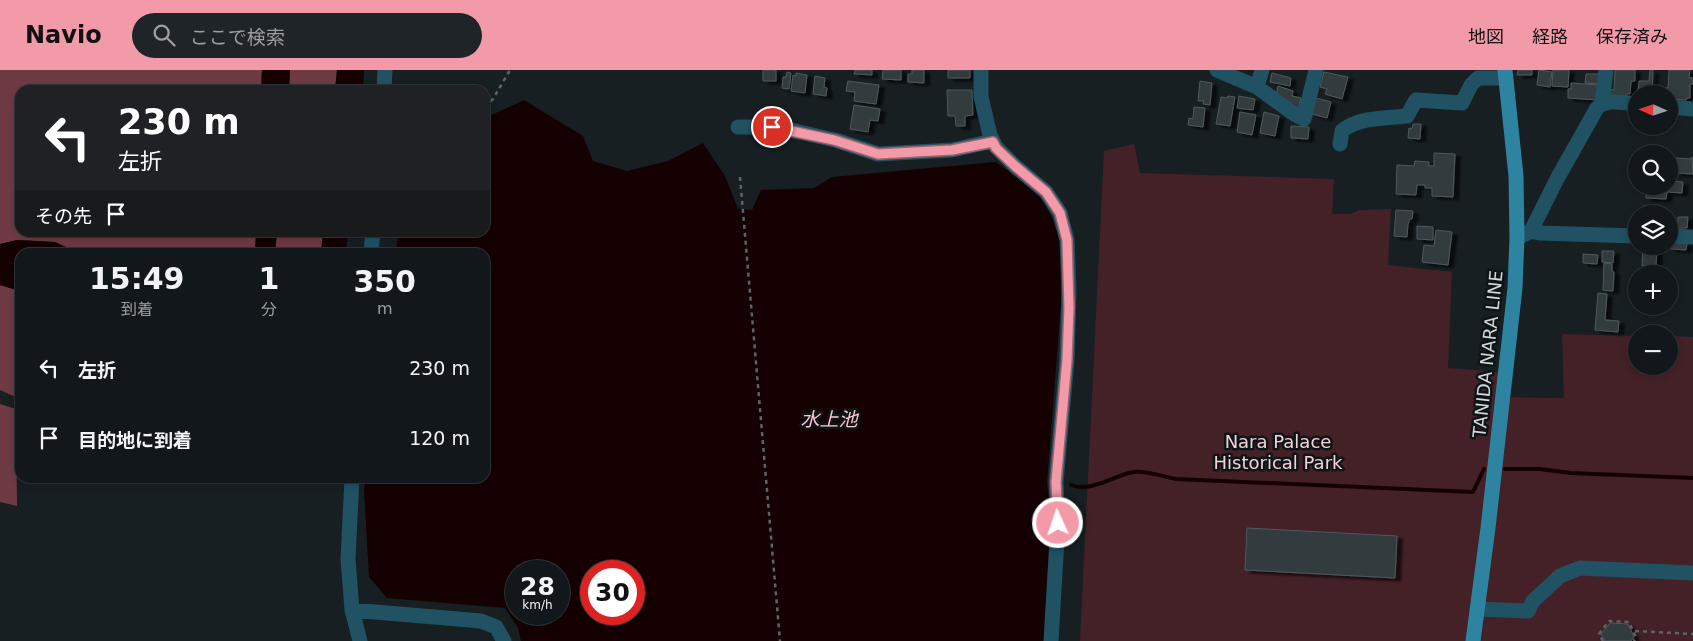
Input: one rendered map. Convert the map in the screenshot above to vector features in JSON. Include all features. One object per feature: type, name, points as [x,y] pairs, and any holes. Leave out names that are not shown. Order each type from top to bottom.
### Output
[{"type":"main road","name":"TANIDA NARA LINE","points":[[1473,641],[1488,528],[1515,288],[1517,238],[1516,176],[1505,74]]},
{"type":"street","points":[[384,85],[385,70]]},
{"type":"street","points":[[981,70],[981,97],[996,148],[1046,192],[1060,213],[1067,240],[1069,291],[1067,360],[1056,482],[1058,523],[1051,641]]},
{"type":"street","points":[[1217,70],[1256,87],[1304,119],[1316,70]]},
{"type":"street","points":[[1256,87],[1262,70]]},
{"type":"street","points":[[1535,232],[1557,179],[1594,112],[1602,102],[1606,70]]},
{"type":"street","points":[[1340,144],[1342,131],[1347,126],[1369,120],[1407,116],[1416,100],[1462,103],[1471,85],[1478,78],[1505,74]]},
{"type":"street","points":[[1602,102],[1628,104]]},
{"type":"street","points":[[1678,107],[1693,108]]},
{"type":"street","points":[[738,127],[772,127],[794,131],[834,140],[878,154],[952,150],[993,142]]},
{"type":"street","points":[[1517,238],[1535,232],[1628,236]]},
{"type":"street","points":[[1678,236],[1693,237]]},
{"type":"street","points":[[352,483],[348,559],[352,610],[360,641]]},
{"type":"street","points":[[1477,609],[1528,611],[1533,600],[1560,576],[1580,568],[1693,572]]},
{"type":"street","points":[[352,610],[481,621],[496,627],[504,641]]},
{"type":"path","points":[[490,102],[510,70]]},
{"type":"path","points":[[740,177],[780,641]]},
{"type":"path","points":[[1603,641],[1599,634],[1609,621],[1629,622],[1636,637],[1634,641]]},
{"type":"path","points":[[1634,631],[1693,634]]},
{"type":"green space","name":"Nara Palace Historical Park","points":[[1134,144],[1140,173],[1334,179],[1332,214],[1351,214],[1359,210],[1391,209],[1388,265],[1452,272],[1448,368],[1499,372],[1496,397],[1564,398],[1562,334],[1628,336],[1628,375],[1678,375],[1678,336],[1693,337],[1693,641],[1080,641],[1104,151]]},
{"type":"shaded area","points":[[0,70],[262,70],[261,85],[15,85],[15,237],[256,237],[255,248],[68,248],[55,242],[17,240],[0,244]]},
{"type":"shaded area","points":[[290,70],[337,70],[336,85],[289,85]]},
{"type":"shaded area","points":[[277,237],[323,237],[321,248],[275,248]]},
{"type":"shaded area","points":[[0,285],[15,290],[15,397],[0,390]]},
{"type":"shaded area","points":[[0,404],[15,409],[15,483],[17,483],[17,506],[0,502]]},
{"type":"water","points":[[262,70],[290,70],[289,85],[261,85]]},
{"type":"water","points":[[337,70],[364,70],[363,85],[336,85]]},
{"type":"water","name":"水上池","points":[[524,100],[583,136],[593,161],[627,171],[668,161],[703,143],[725,176],[738,209],[752,210],[761,190],[814,188],[832,177],[996,162],[1040,195],[1052,218],[1060,241],[1061,304],[1047,482],[1051,522],[1045,641],[521,641],[516,625],[570,625],[570,560],[505,560],[505,608],[387,598],[369,577],[364,491],[365,483],[490,483],[490,248],[396,248],[398,237],[490,237],[490,116]]},
{"type":"water","points":[[256,237],[277,237],[275,248],[255,248]]},
{"type":"water","points":[[323,237],[348,237],[346,248],[321,248]]},
{"type":"water","points":[[17,240],[55,242],[68,248],[15,248],[15,290],[0,285],[0,244]]},
{"type":"building","points":[[763,70],[776,70],[776,81],[763,81]]},
{"type":"building","points":[[855,70],[872,70],[872,75],[854,74]]},
{"type":"building","points":[[883,70],[901,70],[901,80],[882,79]]},
{"type":"building","points":[[912,70],[924,70],[924,83],[908,82],[908,74],[912,74]]},
{"type":"building","points":[[948,70],[970,70],[970,78],[948,78]]},
{"type":"building","points":[[1518,70],[1532,70],[1532,75],[1517,75]]},
{"type":"building","points":[[1539,70],[1552,72],[1550,87],[1537,85]]},
{"type":"building","points":[[1553,70],[1569,70],[1568,87],[1552,86]]},
{"type":"building","points":[[1615,70],[1635,70],[1635,81],[1631,81],[1631,85],[1628,85],[1627,99],[1606,98],[1607,89],[1614,90]]},
{"type":"building","points":[[1650,70],[1653,70],[1652,85],[1639,85],[1639,81],[1649,81]]},
{"type":"building","points":[[1669,70],[1690,70],[1689,78],[1693,78],[1693,84],[1690,84],[1690,98],[1678,100],[1678,85],[1668,85]]},
{"type":"building","points":[[787,72],[791,73],[789,89],[782,88],[783,77],[786,77]]},
{"type":"building","points":[[1324,72],[1348,77],[1342,99],[1325,94],[1327,89],[1320,87]]},
{"type":"building","points":[[796,73],[807,75],[805,93],[791,91],[793,75],[796,76]]},
{"type":"building","points":[[1272,73],[1291,78],[1290,86],[1270,82]]},
{"type":"building","points":[[1586,74],[1599,74],[1599,84],[1585,83]]},
{"type":"building","points":[[815,76],[825,78],[826,96],[813,94]]},
{"type":"building","points":[[848,81],[879,85],[876,104],[854,101],[855,92],[846,91]]},
{"type":"building","points":[[1200,81],[1212,83],[1210,105],[1203,104],[1204,101],[1198,101]]},
{"type":"building","points":[[1571,83],[1599,85],[1598,100],[1568,98],[1568,89],[1571,89]]},
{"type":"building","points":[[1278,86],[1293,91],[1292,96],[1301,98],[1298,111],[1275,100]]},
{"type":"building","points":[[947,90],[972,90],[973,115],[965,116],[965,126],[956,126],[955,116],[948,116]]},
{"type":"building","points":[[1228,96],[1235,97],[1230,126],[1216,124],[1221,97],[1227,98]]},
{"type":"building","points":[[1239,96],[1255,99],[1253,110],[1237,108]]},
{"type":"building","points":[[1316,98],[1331,102],[1327,118],[1312,114]]},
{"type":"building","points":[[854,105],[880,109],[878,121],[870,120],[868,132],[850,129]]},
{"type":"building","points":[[1194,107],[1205,108],[1203,127],[1188,125],[1189,118],[1193,119]]},
{"type":"building","points":[[1240,112],[1256,115],[1252,135],[1237,132]]},
{"type":"building","points":[[1264,112],[1279,116],[1275,136],[1260,133]]},
{"type":"building","points":[[1413,124],[1421,124],[1420,139],[1408,138],[1409,128],[1412,129]]},
{"type":"building","points":[[1291,126],[1309,127],[1308,139],[1291,138]]},
{"type":"building","points":[[1434,153],[1455,154],[1453,197],[1432,196],[1432,188],[1425,188],[1425,185],[1417,185],[1416,195],[1396,194],[1397,165],[1414,166],[1415,161],[1429,162],[1429,166],[1434,166]]},
{"type":"building","points":[[1692,157],[1693,174],[1678,173],[1678,158],[1692,159]]},
{"type":"building","points":[[1678,182],[1683,182],[1682,193],[1678,193]]},
{"type":"building","points":[[1646,195],[1667,195],[1666,199],[1646,198]]},
{"type":"building","points":[[1396,210],[1413,211],[1412,219],[1410,219],[1408,224],[1407,237],[1394,236]]},
{"type":"building","points":[[1678,217],[1688,217],[1687,228],[1678,228]]},
{"type":"building","points":[[1417,226],[1433,227],[1433,240],[1417,239]]},
{"type":"building","points":[[1436,230],[1452,232],[1448,265],[1422,262],[1424,245],[1434,246]]},
{"type":"building","points":[[1678,242],[1687,243],[1686,250],[1678,249]]},
{"type":"building","points":[[1602,251],[1614,251],[1613,263],[1602,262]]},
{"type":"building","points":[[1583,254],[1598,255],[1597,264],[1583,263]]},
{"type":"building","points":[[1643,255],[1657,255],[1656,265],[1642,265]]},
{"type":"building","points":[[1604,263],[1612,264],[1612,271],[1614,272],[1613,291],[1603,290]]},
{"type":"building","points":[[1598,293],[1607,294],[1605,320],[1619,321],[1618,332],[1595,330]]},
{"type":"building","points":[[1247,528],[1397,536],[1395,578],[1245,570]]},
{"type":"building","points":[[1610,623],[1628,624],[1634,637],[1631,641],[1605,641],[1601,634]]},
{"type":"waterway","points":[[1071,485],[1086,487],[1126,474],[1139,472],[1176,479],[1473,492],[1484,469]]},
{"type":"waterway","points":[[1505,469],[1540,469],[1571,473],[1693,478]]},
{"type":"route","points":[[772,127],[834,140],[878,154],[952,150],[993,142],[996,148],[1015,166],[1046,192],[1060,213],[1067,240],[1069,291],[1067,360],[1056,482],[1058,523]]}]
